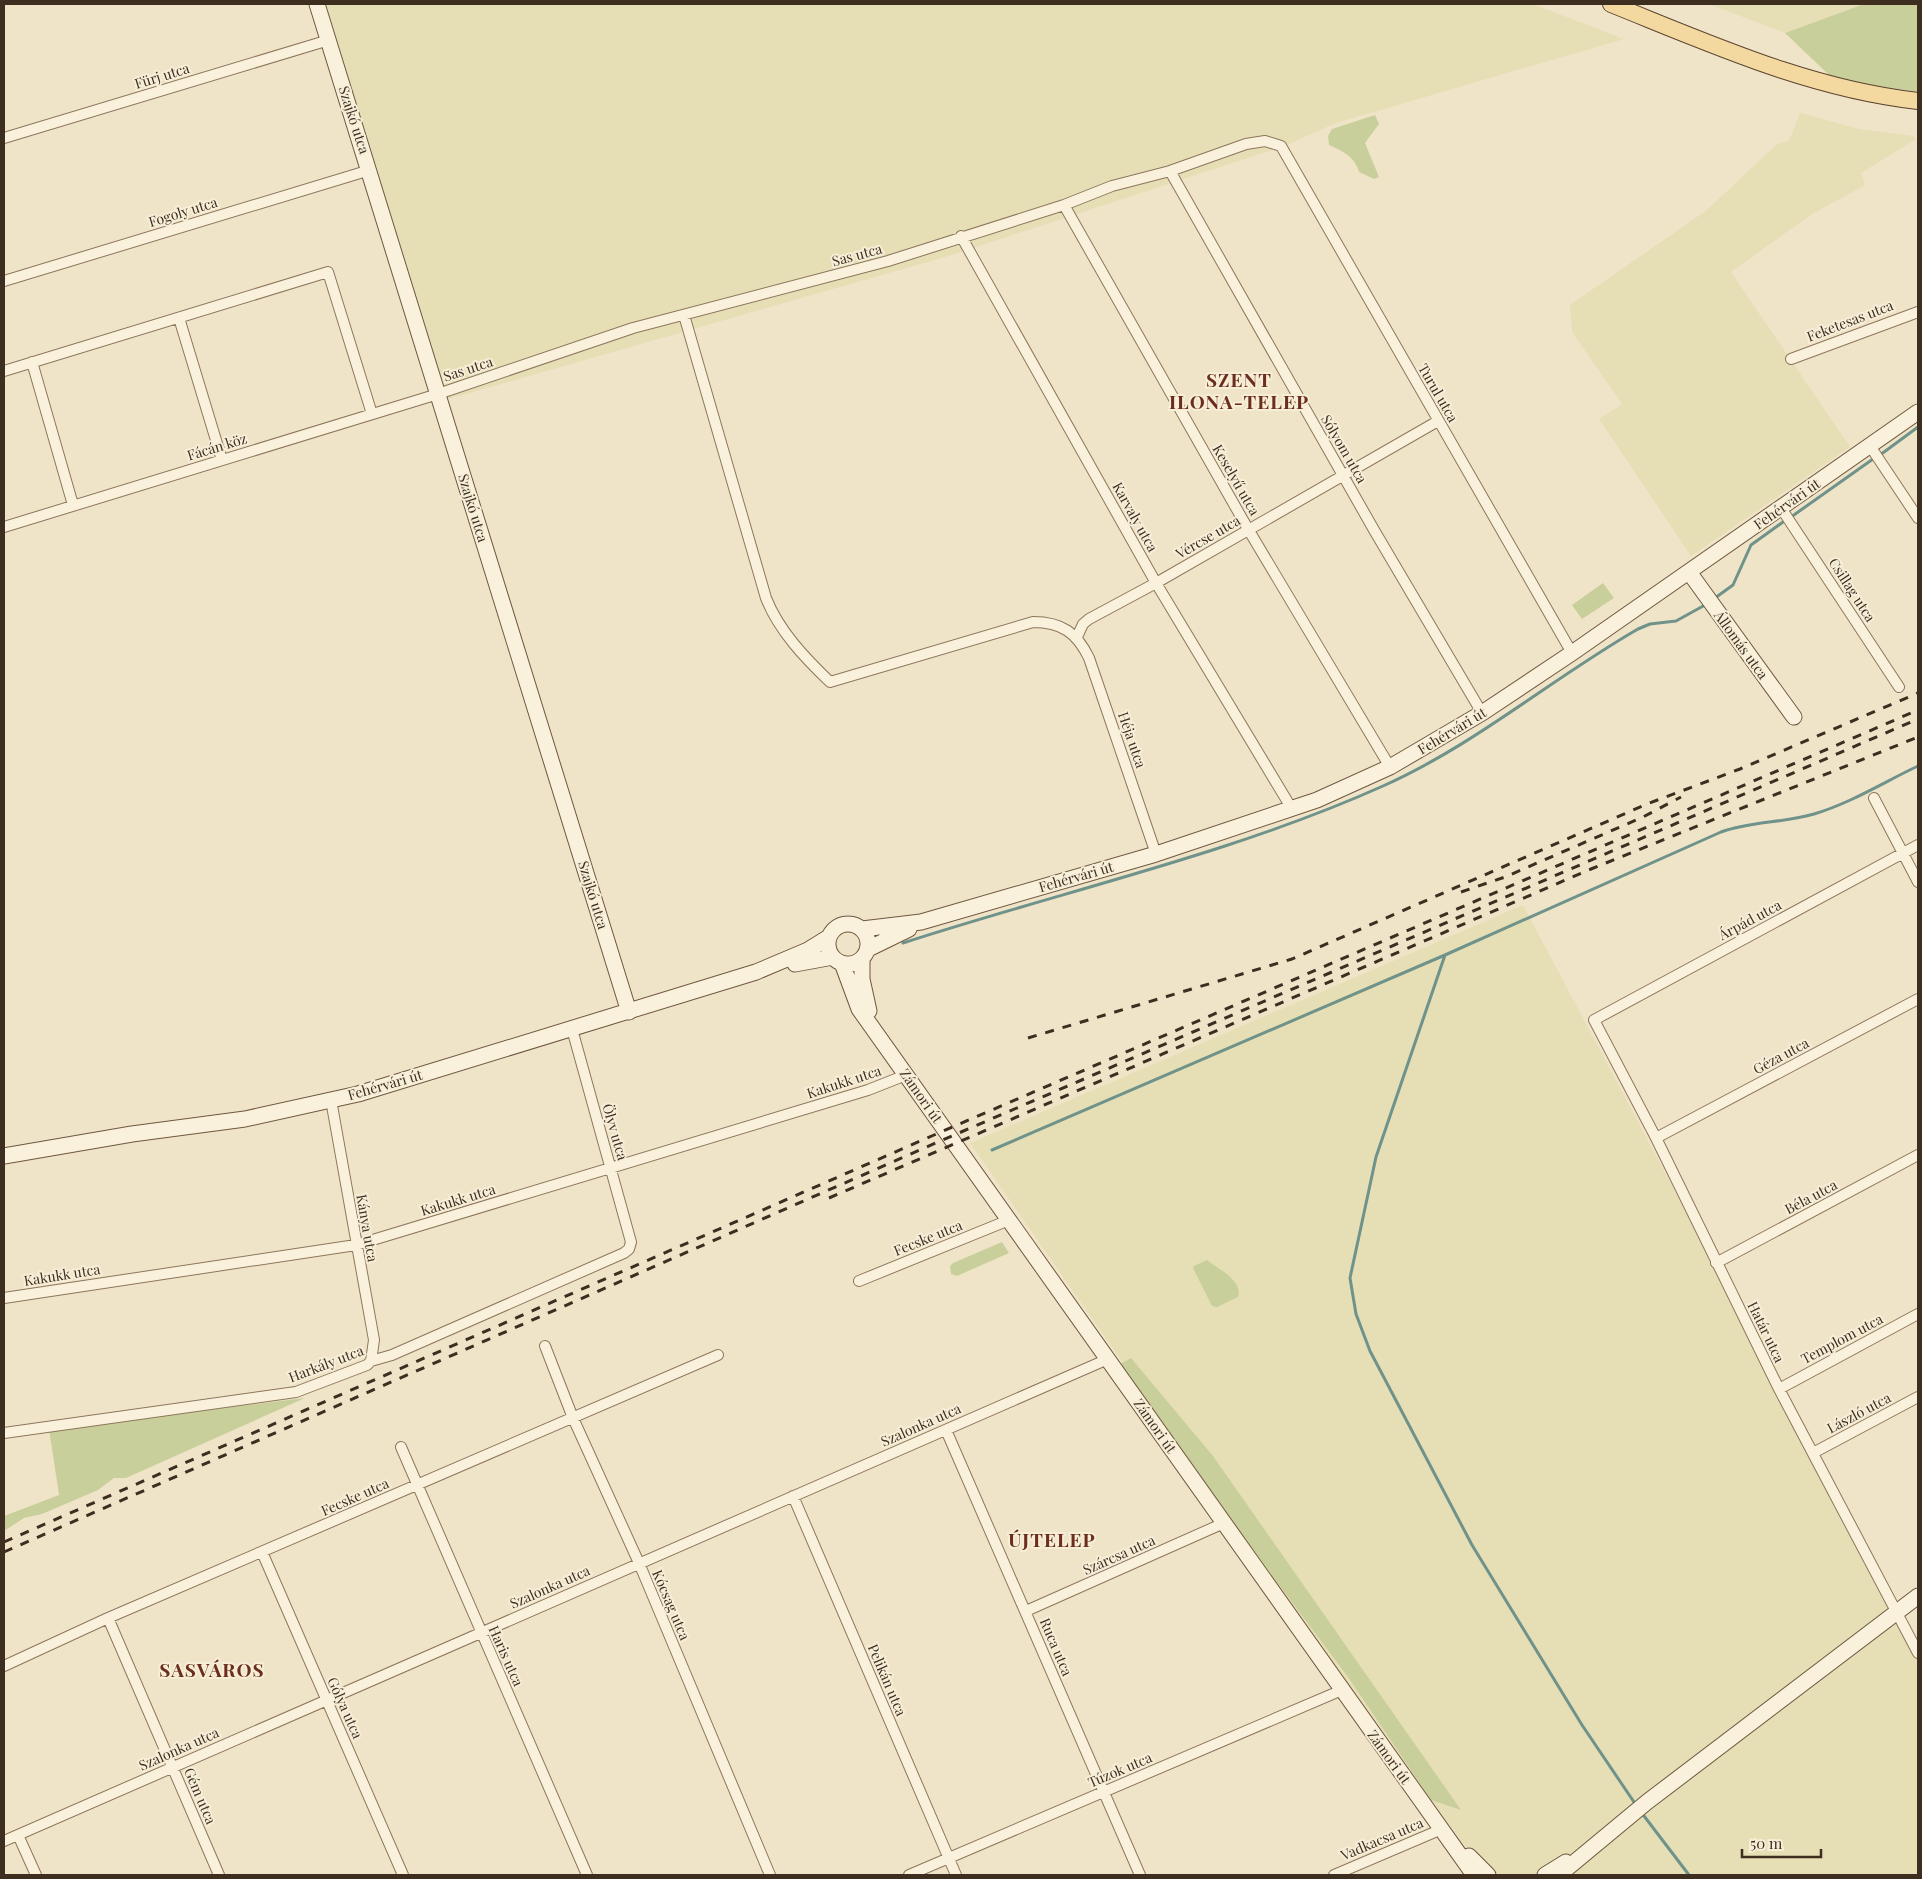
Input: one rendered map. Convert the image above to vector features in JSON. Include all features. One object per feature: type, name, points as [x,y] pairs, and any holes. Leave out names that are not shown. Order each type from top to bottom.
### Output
[{"type":"main road","name":"Szajkó utca","points":[[317,4],[370,170],[629,1012]]},
{"type":"main road","points":[[1611,4],[1758,63],[1854,91],[1918,101]]},
{"type":"main road","name":"Fehérvári út","points":[[862,928],[922,922],[1156,854],[1317,800],[1390,767],[1482,714],[1918,412]]},
{"type":"main road","name":"Állomás utca","points":[[1689,572],[1794,717]]},
{"type":"main road","name":"Fehérvári út","points":[[865,954],[922,922]]},
{"type":"main road","points":[[843,924],[856,925],[862,928],[868,938],[865,954],[853,964],[838,960],[828,948],[829,937],[832,931],[843,924]]},
{"type":"main road","name":"Fehérvári út","points":[[756,972],[808,950],[829,937]]},
{"type":"main road","name":"Zámori út","points":[[865,954],[862,979],[870,1022]]},
{"type":"main road","name":"Fehérvári út","points":[[4,1156],[132,1134],[245,1118],[331,1100],[392,1085],[756,972],[812,959],[838,960]]},
{"type":"main road","name":"Zámori út","points":[[838,960],[860,1009],[1474,1875]]},
{"type":"main road","points":[[1559,1875],[1647,1802],[1918,1596]]},
{"type":"main road","name":"Zámori út","points":[[1442,1829],[1488,1875]]},
{"type":"main road","points":[[1545,1875],[1599,1841]]},
{"type":"street","name":"Fürj utca","points":[[4,138],[328,40]]},
{"type":"street","name":"Sas utca","points":[[438,394],[633,328],[888,261],[961,236],[1064,205],[1112,186],[1170,171],[1246,144],[1265,142],[1280,146]]},
{"type":"street","name":"Turul utca","points":[[1280,146],[1572,653]]},
{"type":"street","name":"Fogoly utca","points":[[4,281],[370,170]]},
{"type":"street","name":"Sólyom utca","points":[[1170,171],[1343,476],[1482,714]]},
{"type":"street","name":"Keselyű utca","points":[[1064,205],[1248,529],[1390,767]]},
{"type":"street","name":"Karvaly utca","points":[[961,236],[1156,583],[1292,809]]},
{"type":"street","points":[[4,371],[328,272],[372,414]]},
{"type":"street","name":"Feketesas utca","points":[[1791,359],[1918,312]]},
{"type":"street","points":[[684,315],[772,614],[790,638],[830,682],[1033,622],[1057,624],[1068,629],[1077,638]]},
{"type":"street","points":[[179,318],[222,460]]},
{"type":"street","points":[[32,362],[73,505]]},
{"type":"street","name":"Fácán köz","points":[[4,527],[438,394]]},
{"type":"street","name":"Vércse utca","points":[[1077,638],[1083,624],[1090,619],[1438,421]]},
{"type":"street","points":[[1870,446],[1918,518]]},
{"type":"street","name":"Csillag utca","points":[[1781,508],[1899,687]]},
{"type":"street","name":"Héja utca","points":[[1077,638],[1089,658],[1156,854]]},
{"type":"street","points":[[1874,798],[1918,882]]},
{"type":"street","name":"Árpád utca","points":[[1594,1020],[1918,845]]},
{"type":"street","name":"Géza utca","points":[[1656,1138],[1918,999]]},
{"type":"street","name":"Határ utca","points":[[1594,1020],[1656,1138],[1779,1389],[1918,1653]]},
{"type":"street","name":"Ölyv utca","points":[[572,1029],[631,1242]]},
{"type":"street","name":"Kakukk utca","points":[[4,1298],[356,1245],[868,1090],[906,1075]]},
{"type":"street","name":"Kánya utca","points":[[331,1100],[374,1340],[371,1361]]},
{"type":"street","name":"Béla utca","points":[[1716,1263],[1918,1155]]},
{"type":"street","name":"Fecske utca","points":[[859,1281],[1009,1220]]},
{"type":"street","name":"Harkály utca","points":[[4,1433],[296,1392],[367,1365],[371,1361],[392,1355],[624,1253],[629,1249],[631,1242]]},
{"type":"street","name":"Templom utca","points":[[1779,1389],[1918,1314]]},
{"type":"street","name":"Kócsag utca","points":[[545,1346],[572,1418],[639,1564],[770,1875]]},
{"type":"street","name":"Fecske utca","points":[[4,1666],[108,1618],[718,1355]]},
{"type":"street","name":"Szalonka utca","points":[[4,1841],[1108,1359]]},
{"type":"street","name":"László utca","points":[[1813,1454],[1918,1397]]},
{"type":"street","name":"Ruca utca","points":[[946,1430],[1140,1875]]},
{"type":"street","name":"Haris utca","points":[[402,1447],[416,1485],[587,1875]]},
{"type":"street","name":"Pelikán utca","points":[[793,1496],[956,1875]]},
{"type":"street","name":"Szárcsa utca","points":[[1026,1611],[1224,1523]]},
{"type":"street","name":"Gólya utca","points":[[262,1552],[403,1875]]},
{"type":"street","name":"Gém utca","points":[[108,1618],[220,1875]]},
{"type":"street","name":"Túzok utca","points":[[909,1875],[1342,1690]]},
{"type":"street","name":"Vadkacsa utca","points":[[1334,1875],[1442,1829]]},
{"type":"street","points":[[18,1835],[36,1875]]},
{"type":"shaded area","points":[[324,4],[1533,4],[1624,39],[1336,123],[1284,146],[952,255],[445,400]]},
{"type":"shaded area","points":[[1709,4],[1864,4],[1785,33]]},
{"type":"shaded area","points":[[1800,113],[1859,129],[1913,136],[1916,139],[1861,173],[1865,185],[1809,216],[1731,272],[1850,447],[1691,556],[1599,419],[1622,404],[1572,332],[1570,305],[1707,210],[1777,144],[1789,141]]},
{"type":"shaded area","points":[[1523,905],[1918,1649],[1918,1875],[1486,1875],[1296,1612],[970,1143]]},
{"type":"green space","points":[[1864,4],[1918,4],[1918,92],[1870,85],[1830,76],[1785,33]]},
{"type":"green space","points":[[1375,115],[1379,124],[1365,143],[1379,177],[1374,179],[1359,172],[1355,162],[1348,155],[1329,145],[1328,136],[1332,129]]},
{"type":"green space","points":[[1603,583],[1614,598],[1582,619],[1572,605]]},
{"type":"green space","points":[[1002,1242],[1009,1253],[957,1276],[951,1274],[950,1266],[953,1263]]},
{"type":"green space","points":[[1207,1260],[1233,1280],[1239,1291],[1238,1297],[1217,1307],[1212,1306],[1193,1268]]},
{"type":"green space","points":[[1131,1358],[1213,1456],[1461,1810],[1431,1800],[1348,1677],[1258,1557],[1120,1364]]},
{"type":"green space","points":[[305,1398],[126,1478],[114,1478],[98,1490],[42,1514],[24,1518],[4,1531],[4,1516],[59,1495],[49,1429]]},
{"type":"waterway","points":[[1880,455],[1918,427]]},
{"type":"waterway","points":[[1791,517],[1873,459]]},
{"type":"waterway","points":[[1715,598],[1733,585],[1751,545],[1783,522]]},
{"type":"waterway","points":[[903,943],[1206,852],[1266,832],[1383,786],[1417,770],[1449,751],[1638,629],[1650,624],[1676,621],[1705,605]]},
{"type":"waterway","points":[[992,1150],[1445,955],[1721,832],[1732,828],[1814,814],[1854,798],[1918,766]]},
{"type":"waterway","points":[[1445,955],[1376,1157],[1350,1278],[1356,1314],[1370,1351],[1472,1545],[1582,1725],[1636,1805]]},
{"type":"waterway","points":[[1641,1812],[1689,1875]]},
{"type":"railway","points":[[1028,1038],[1292,959],[1647,804],[1740,769],[1918,693]]},
{"type":"railway","points":[[4,1542],[934,1135],[1918,710]]},
{"type":"railway","points":[[4,1552],[938,1142],[1918,719]]},
{"type":"railway","points":[[829,1198],[1591,869],[1918,737]]},
{"type":"railway","points":[[1461,892],[1505,877],[1643,817],[1681,797]]},
{"type":"district","name":"SZENT ILONA-TELEP","points":[[1239,391]]},
{"type":"district","name":"ÚJTELEP","points":[[1052,1540]]},
{"type":"district","name":"SASVÁROS","points":[[212,1670]]}]
